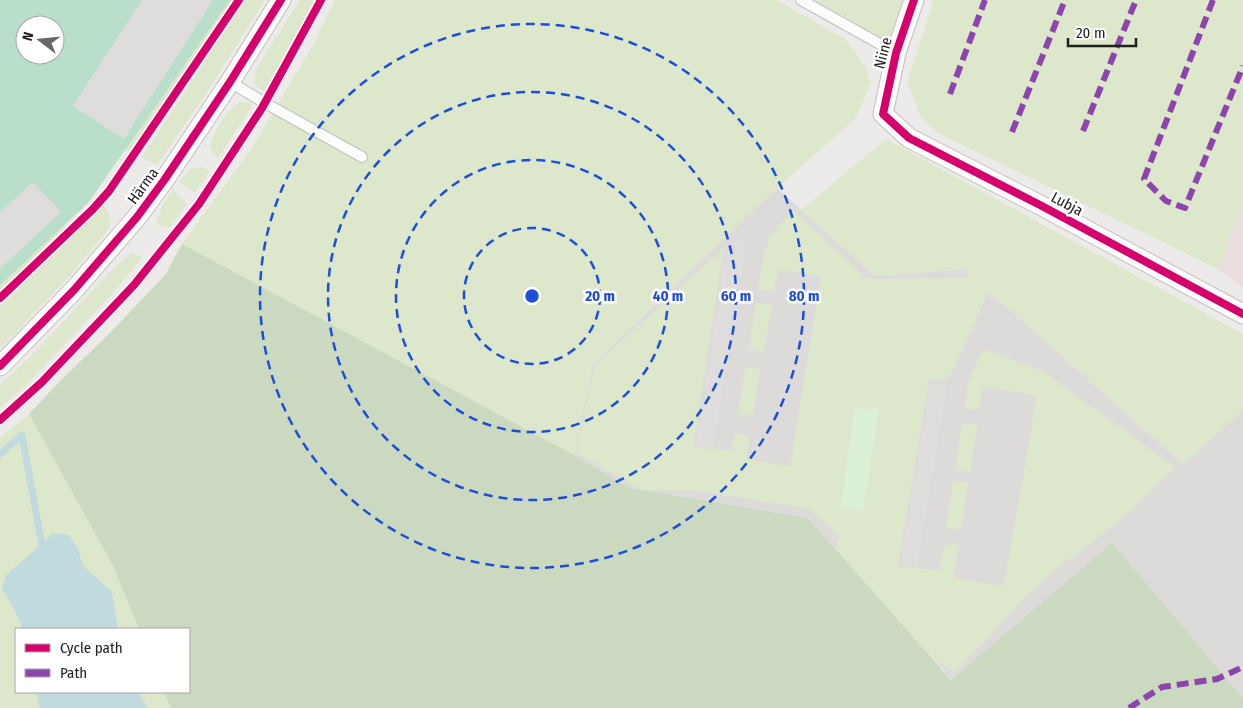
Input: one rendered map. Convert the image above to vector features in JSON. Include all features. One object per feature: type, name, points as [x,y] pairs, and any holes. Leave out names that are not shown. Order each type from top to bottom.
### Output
[{"type":"street","name":"Härma","points":[[0,366],[74,290],[137,217],[165,179],[230,82],[281,0]]},
{"type":"street","name":"Niine","points":[[883,114],[896,53],[914,0]]},
{"type":"street","name":"Lubja","points":[[883,114],[908,138],[1040,205],[1243,314]]},
{"type":"lane","points":[[801,0],[896,53]]},
{"type":"lane","points":[[230,82],[362,157]]},
{"type":"shaded area","points":[[142,0],[213,0],[124,139],[73,106]]},
{"type":"shaded area","points":[[33,182],[61,212],[0,269],[0,212]]},
{"type":"shaded area","points":[[777,188],[875,276],[964,269],[1183,464],[1243,410],[1243,698],[1112,544],[952,680],[808,518],[630,488],[574,455],[593,364]]},
{"type":"shaded area","points":[[1243,204],[1243,288],[1218,269]]},
{"type":"shaded area","points":[[734,242],[746,243],[713,449],[696,446],[727,247]]},
{"type":"shaded area","points":[[930,382],[947,385],[917,567],[900,564]]},
{"type":"green space","points":[[0,0],[230,0],[88,203],[0,285]]},
{"type":"green space","points":[[216,0],[234,0],[131,153],[105,135]]},
{"type":"green space","points":[[245,0],[265,0],[211,86],[157,165],[142,157],[182,97]]},
{"type":"green space","points":[[300,0],[316,0],[264,91],[254,84],[256,69]]},
{"type":"green space","points":[[335,0],[776,0],[845,39],[865,66],[871,83],[856,118],[777,188],[593,364],[574,455],[182,244],[250,151],[313,45]]},
{"type":"green space","points":[[805,0],[914,0],[896,53]]},
{"type":"green space","points":[[934,0],[1243,0],[1243,204],[1218,269],[938,133],[920,116],[907,82]]},
{"type":"green space","points":[[247,102],[252,106],[218,158],[211,149],[216,131],[225,116],[235,105]]},
{"type":"green space","points":[[886,139],[1243,334],[1243,410],[1183,464],[989,291],[950,376],[943,381],[929,379],[898,566],[939,571],[944,544],[959,546],[953,578],[1004,586],[1037,396],[983,386],[978,411],[965,408],[969,379],[984,349],[1042,371],[1175,467],[1124,517],[1038,584],[955,672],[927,655],[829,575],[839,537],[810,509],[701,491],[642,490],[576,453],[595,365],[724,248],[693,447],[731,451],[735,433],[750,436],[747,459],[790,466],[821,277],[779,269],[774,292],[758,289],[769,237],[793,210],[867,279],[966,278],[970,274],[964,269],[875,276],[801,210]]},
{"type":"green space","points":[[202,167],[210,171],[195,193],[179,182],[190,169]]},
{"type":"green space","points":[[173,190],[187,204],[170,227],[156,225],[162,206]]},
{"type":"green space","points":[[61,191],[66,226],[0,291],[0,251]]},
{"type":"green space","points":[[104,205],[109,215],[110,227],[67,279],[0,348],[0,307]]},
{"type":"green space","points":[[182,244],[574,455],[630,488],[808,518],[951,680],[1112,543],[1243,698],[1243,708],[171,708],[164,693],[190,693],[190,628],[139,628],[113,566],[29,414],[165,275]]},
{"type":"green space","points":[[132,252],[143,257],[112,294],[26,385],[0,408],[0,385],[33,354],[113,269]]},
{"type":"green space","points":[[756,303],[772,305],[764,352],[749,350]]},
{"type":"green space","points":[[745,367],[760,369],[753,416],[738,414]]},
{"type":"green space","points":[[855,408],[879,409],[863,511],[841,507]]},
{"type":"green space","points":[[29,414],[113,566],[139,628],[15,628],[15,693],[164,693],[171,708],[0,708],[0,438]]},
{"type":"green space","points":[[962,423],[977,425],[970,472],[955,470]]},
{"type":"green space","points":[[953,481],[968,483],[961,530],[946,528]]},
{"type":"water","points":[[53,533],[69,535],[78,549],[83,566],[112,592],[118,628],[23,628],[2,589],[6,575]]},
{"type":"water","points":[[36,693],[139,693],[148,708],[40,708]]},
{"type":"waterway","points":[[0,454],[22,435],[43,551]]},
{"type":"marked path","points":[[950,94],[985,0]]},
{"type":"marked path","points":[[1012,132],[1065,0]]},
{"type":"marked path","points":[[1083,131],[1136,0]]},
{"type":"marked path","points":[[1213,0],[1144,179],[1166,201],[1185,208],[1243,66]]},
{"type":"marked path","points":[[1129,708],[1162,687],[1217,679],[1243,667]]},
{"type":"cycle path","points":[[0,298],[93,209],[109,191],[239,0]]},
{"type":"cycle path","points":[[0,366],[74,290],[137,217],[165,179],[230,82],[281,0]]},
{"type":"cycle path","points":[[0,420],[42,382],[134,285],[199,204],[262,108],[321,0]]},
{"type":"cycle path","points":[[914,0],[896,53],[883,114],[909,138],[1040,205],[1243,314]]}]
